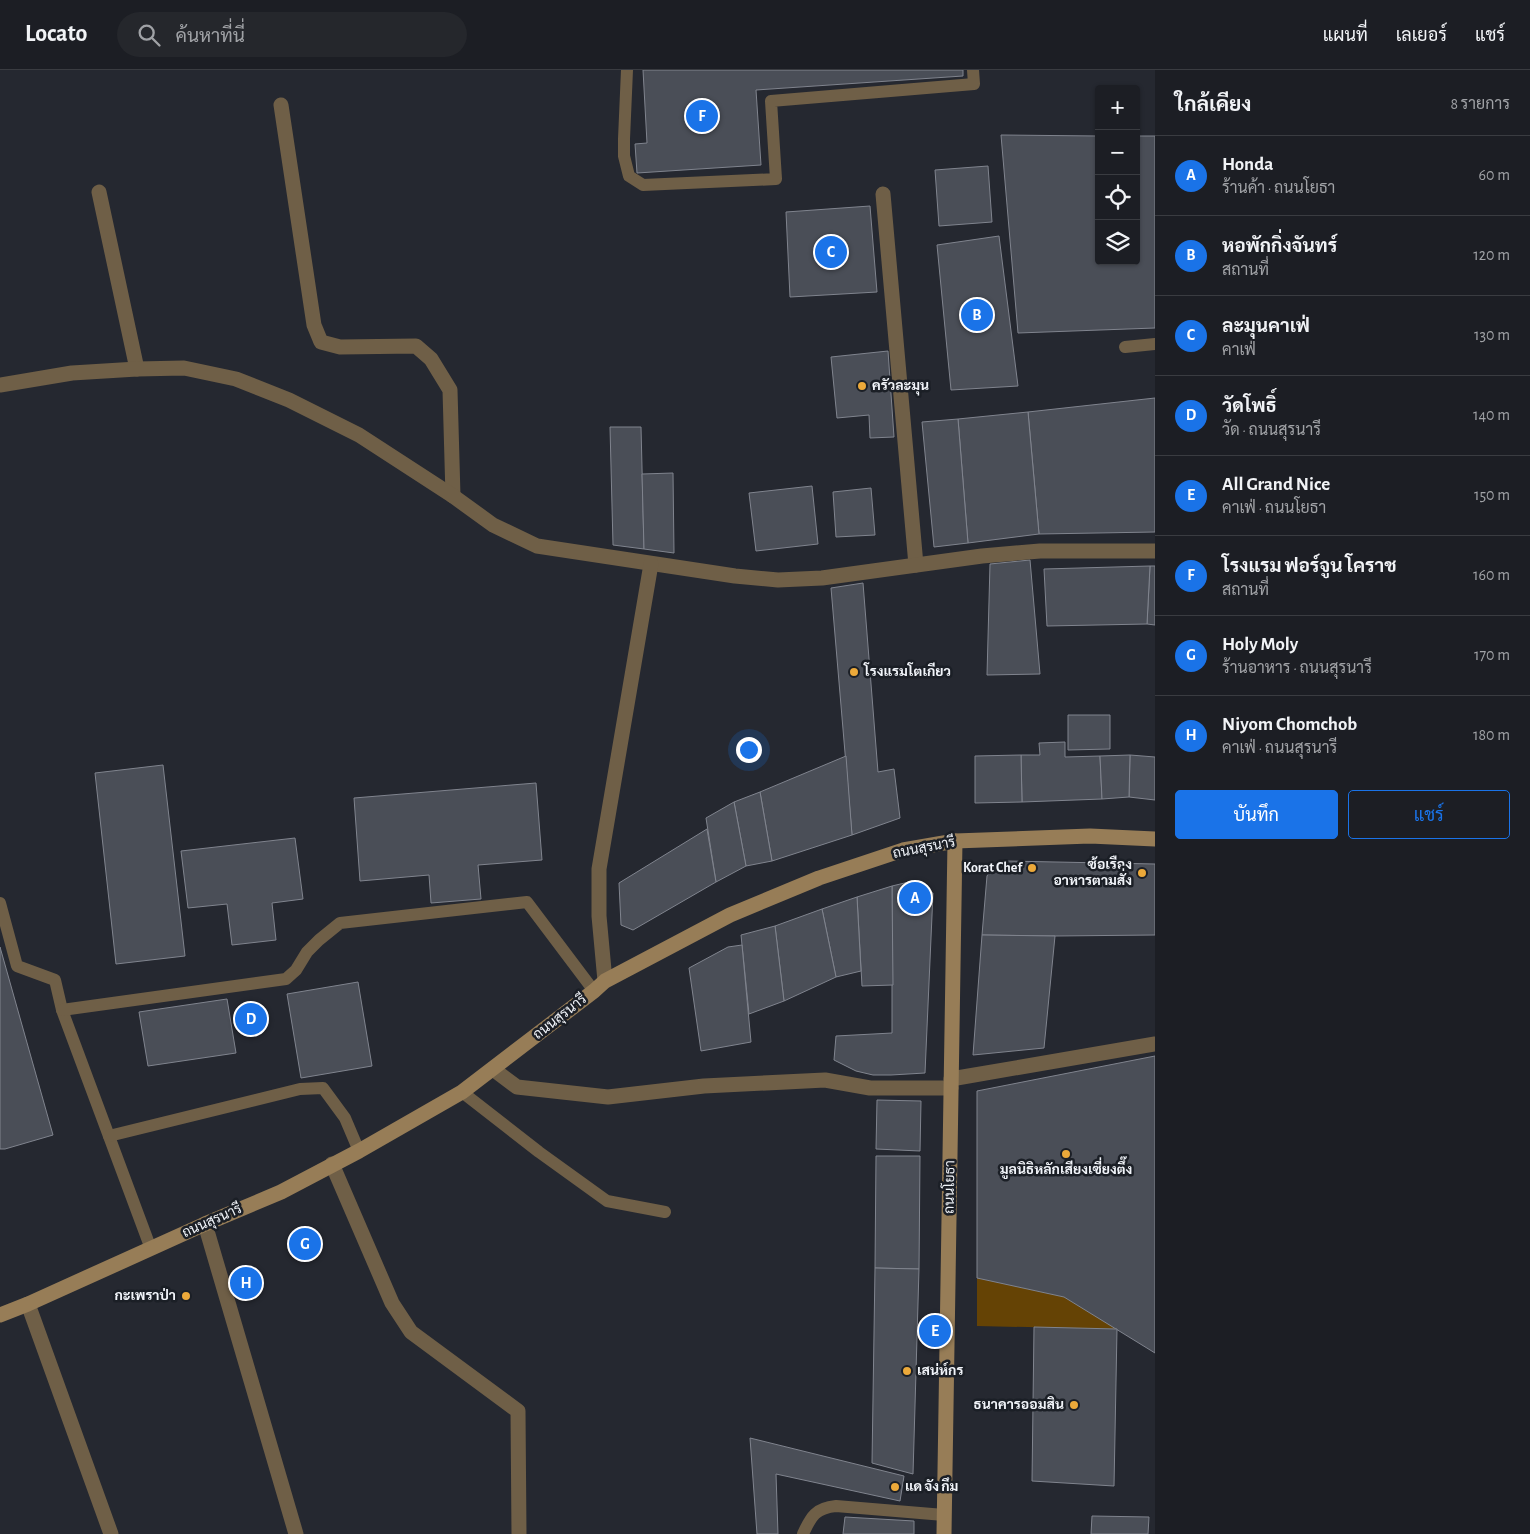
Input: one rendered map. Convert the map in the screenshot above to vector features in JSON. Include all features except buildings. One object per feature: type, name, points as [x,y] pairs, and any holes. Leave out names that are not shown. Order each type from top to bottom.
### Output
[{"type":"main road","name":"ถนนสุรนารี","points":[[0,1315],[281,1192],[359,1151],[462,1092],[599,986],[730,915],[819,878],[903,850],[955,841],[1090,836],[1155,838]]},
{"type":"main road","name":"ถนนโยธา","points":[[944,1534],[955,841]]},
{"type":"street","points":[[281,104],[314,325],[321,342],[340,347],[416,346],[432,359],[450,390],[453,496]]},
{"type":"street","points":[[99,192],[137,369]]},
{"type":"street","points":[[883,194],[916,565]]},
{"type":"street","points":[[0,385],[72,373],[137,369],[184,368],[236,379],[289,400],[358,435],[453,496],[493,525],[537,546],[651,564],[778,580],[822,578],[982,556],[1040,551],[1155,551]]},
{"type":"street","points":[[599,986],[599,869],[651,564]]},
{"type":"street","points":[[493,1069],[517,1087],[608,1097],[704,1086],[824,1080],[870,1088],[951,1084],[1155,1044]]},
{"type":"street","points":[[332,1164],[392,1303],[411,1332],[518,1411],[519,1534]]},
{"type":"street","points":[[205,1224],[296,1534]]},
{"type":"street","points":[[28,1304],[111,1534]]},
{"type":"lane","points":[[627,70],[624,156],[629,176],[643,185],[776,179],[772,101],[974,84],[973,70]]},
{"type":"lane","points":[[1125,346],[1155,344]]},
{"type":"lane","points":[[62,1010],[286,980],[296,970],[307,952],[340,923],[527,902],[599,986]]},
{"type":"lane","points":[[0,903],[17,966],[55,980],[62,1010],[152,1249]]},
{"type":"lane","points":[[109,1136],[300,1089],[323,1088],[346,1118],[359,1151]]},
{"type":"lane","points":[[462,1092],[539,1152],[607,1201],[665,1212]]},
{"type":"lane","points":[[803,1534],[809,1520],[816,1512],[826,1507],[836,1506],[944,1515]]},
{"type":"shaded area","points":[[977,1278],[1064,1297],[1117,1329],[977,1326]]},
{"type":"place","name":"โรงแรม ฟอร์จูน โคราช","points":[[702,116]]},
{"type":"place","name":"ละมุนคาเฟ่","points":[[831,252]]},
{"type":"place","name":"หอพักกิ่งจันทร์","points":[[977,315]]},
{"type":"place","name":"ครัวละมุน","points":[[862,386]]},
{"type":"place","name":"โรงแรมโตเกียว","points":[[854,672]]},
{"type":"place","name":"Korat Chef","points":[[1032,868]]},
{"type":"place","name":"ซ้อเรือง อาหารตามสั่ง","points":[[1142,873]]},
{"type":"place","name":"Honda","points":[[915,898]]},
{"type":"place","name":"วัดโพธิ์","points":[[251,1019]]},
{"type":"place","name":"มูลนิธิหลักเสียงเซี่ยงตึ๊ง","points":[[1066,1154]]},
{"type":"place","name":"Holy Moly","points":[[305,1244]]},
{"type":"place","name":"Niyom Chomchob","points":[[246,1283]]},
{"type":"place","name":"กะเพราป่า","points":[[186,1296]]},
{"type":"place","name":"All Grand Nice","points":[[935,1331]]},
{"type":"place","name":"เสน่ห์กร","points":[[907,1371]]},
{"type":"place","name":"ธนาคารออมสิน","points":[[1074,1405]]},
{"type":"place","name":"แด จัง กึม","points":[[895,1487]]}]
